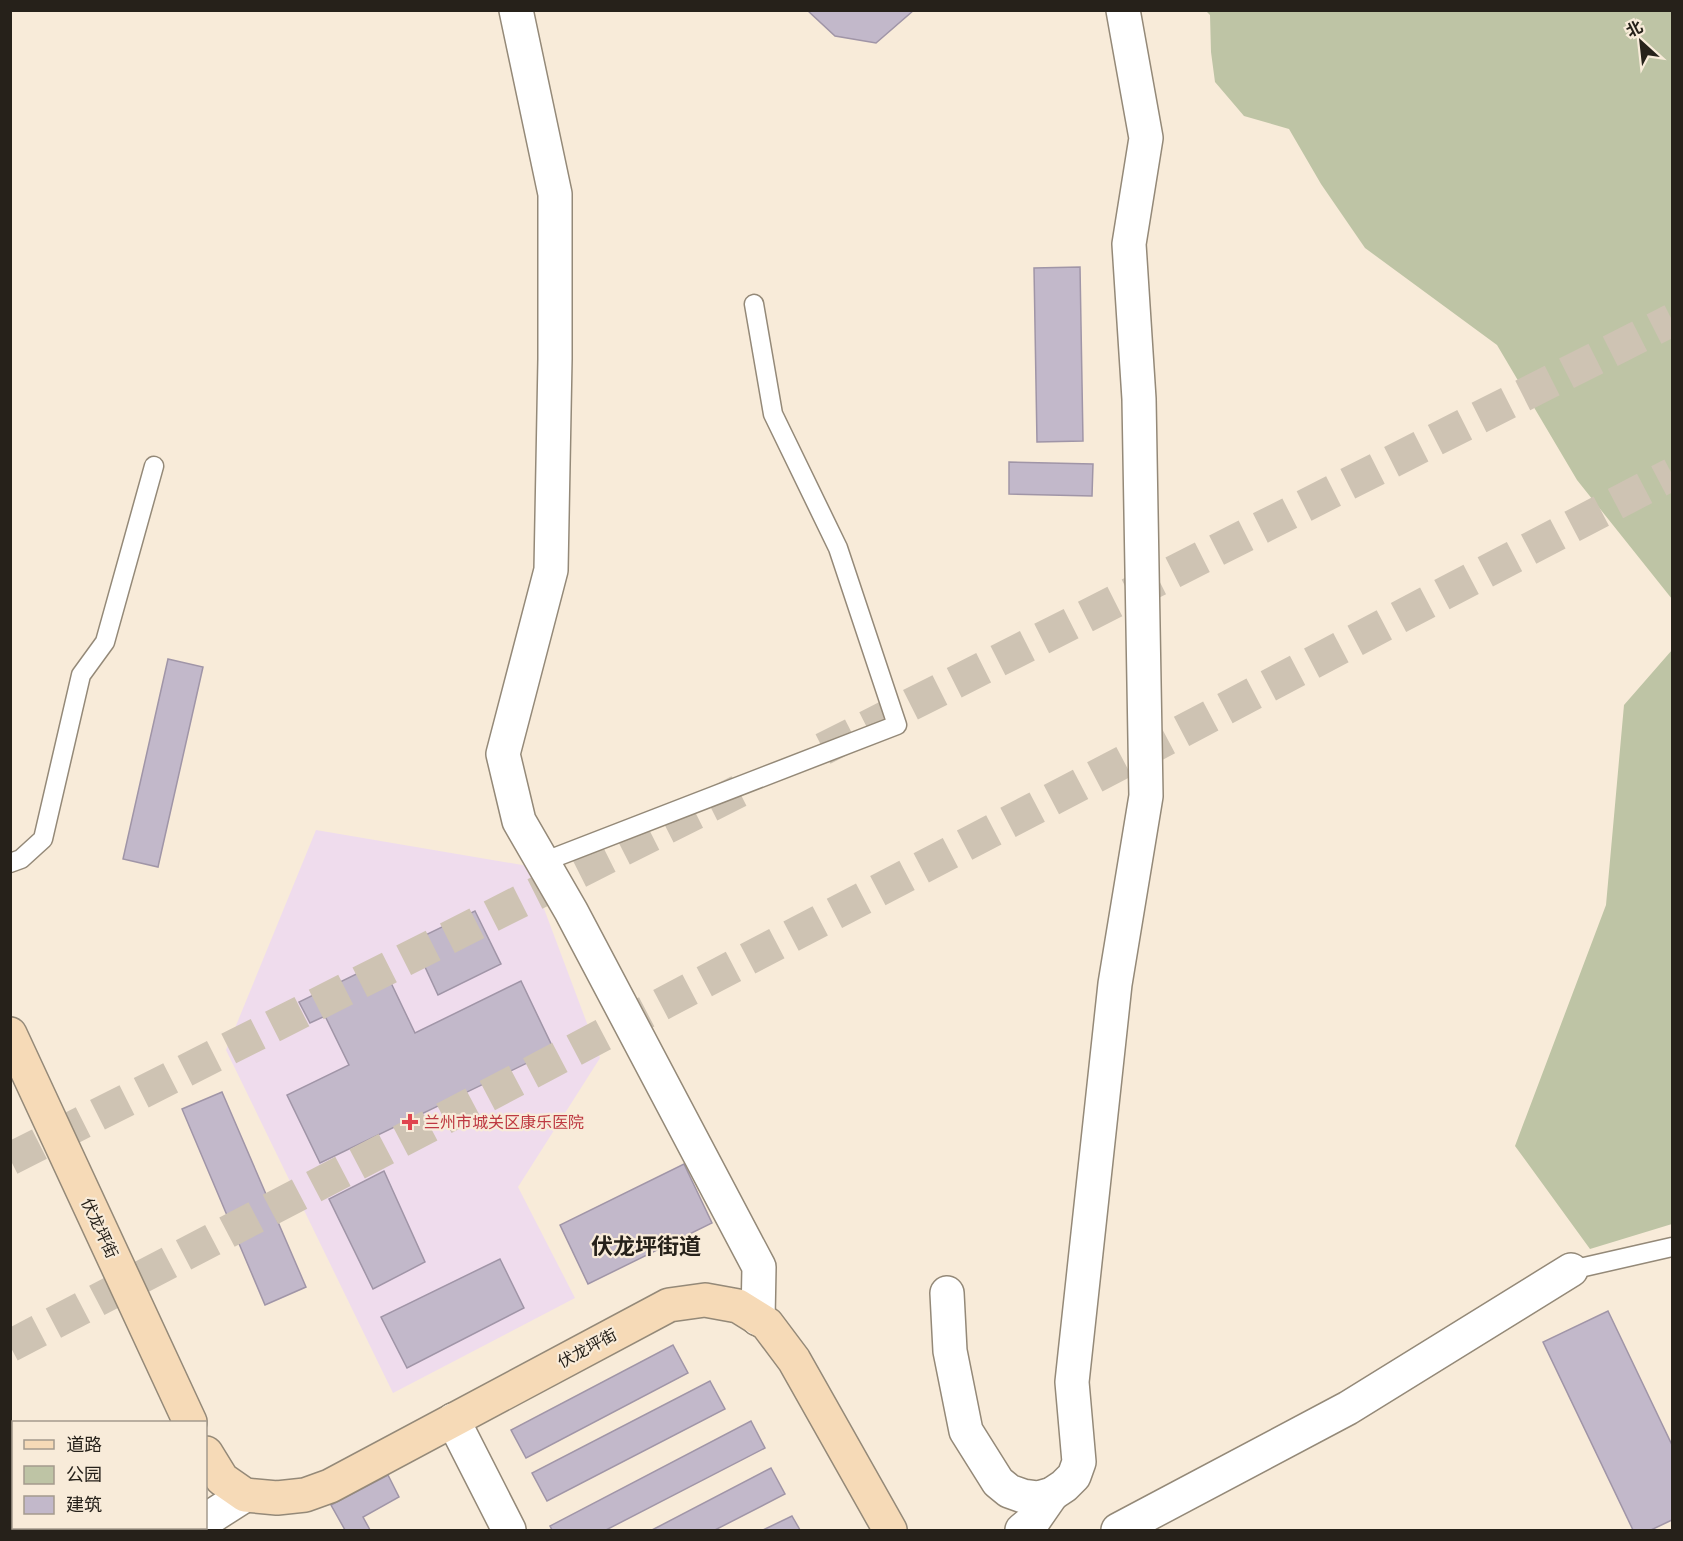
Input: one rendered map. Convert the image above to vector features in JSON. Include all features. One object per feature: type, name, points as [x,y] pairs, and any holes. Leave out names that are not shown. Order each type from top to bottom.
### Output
[{"type":"main road","name":"伏龙坪街","points":[[10,1034],[190,1421]]},
{"type":"main road","name":"伏龙坪街","points":[[245,1496],[286,1497],[304,1495],[321,1489],[669,1305],[705,1300],[738,1306],[767,1324],[795,1360],[890,1530]]},
{"type":"main road","points":[[207,1455],[222,1479],[245,1496]]},
{"type":"street","points":[[516,10],[555,194],[555,371],[551,570],[503,754],[519,821],[571,911],[759,1267],[758,1318]]},
{"type":"street","points":[[946,1293],[950,1351],[966,1431],[998,1482],[1009,1491],[1038,1498],[1052,1494],[1074,1476],[1079,1462],[1072,1382],[1115,984],[1146,796],[1139,399],[1129,244],[1146,138],[1123,10]]},
{"type":"street","points":[[1118,1530],[1348,1408],[1571,1270]]},
{"type":"street","points":[[453,1420],[509,1530]]},
{"type":"street","points":[[1022,1530],[1034,1520],[1052,1494]]},
{"type":"street","points":[[207,1519],[245,1496]]},
{"type":"lane","points":[[543,862],[897,725],[838,548],[773,414],[754,304]]},
{"type":"lane","points":[[10,863],[21,859],[43,839],[81,675],[105,642],[154,466]]},
{"type":"lane","points":[[1571,1270],[1672,1247]]},
{"type":"shaded area","name":"兰州市城关区康乐医院","points":[[316,830],[528,866],[600,1058],[518,1187],[575,1298],[393,1393],[226,1050]]},
{"type":"green space","points":[[1206,11],[1672,11],[1672,599],[1577,480],[1497,345],[1365,248],[1321,184],[1289,129],[1244,116],[1215,82],[1210,15]]},
{"type":"green space","points":[[1672,650],[1672,1224],[1590,1249],[1515,1146],[1606,905],[1624,705]]},
{"type":"building","points":[[807,10],[914,10],[876,43],[835,36]]},
{"type":"building","points":[[1080,267],[1083,441],[1037,442],[1034,268]]},
{"type":"building","points":[[1009,462],[1093,464],[1092,496],[1009,494]]},
{"type":"building","points":[[168,659],[203,667],[158,867],[123,859]]},
{"type":"building","points":[[475,911],[501,964],[438,995],[413,941]]},
{"type":"building","points":[[381,962],[415,1033],[521,981],[554,1050],[320,1163],[287,1095],[349,1065],[325,1016],[310,1023],[299,1002]]},
{"type":"building","points":[[222,1092],[306,1287],[265,1305],[182,1109]]},
{"type":"building","points":[[684,1164],[712,1223],[588,1284],[560,1225]]},
{"type":"building","points":[[384,1171],[425,1262],[373,1289],[329,1199]]},
{"type":"building","points":[[500,1259],[524,1308],[407,1368],[381,1317]]},
{"type":"building","points":[[1608,1311],[1672,1445],[1672,1520],[1651,1530],[1633,1530],[1543,1342]]},
{"type":"building","points":[[673,1345],[688,1373],[526,1458],[511,1430]]},
{"type":"building","points":[[710,1381],[725,1409],[547,1501],[532,1473]]},
{"type":"building","points":[[751,1421],[765,1448],[606,1530],[552,1530],[550,1526]]},
{"type":"building","points":[[771,1468],[785,1494],[715,1530],[652,1530]]},
{"type":"building","points":[[388,1475],[399,1497],[363,1517],[370,1530],[345,1530],[331,1505]]},
{"type":"building","points":[[792,1516],[800,1530],[763,1530]]},
{"type":"tunnel","points":[[823,749],[1672,320]]},
{"type":"tunnel","points":[[10,1346],[1672,474]]},
{"type":"tunnel","points":[[10,1159],[739,791]]},
{"type":"place","name":"兰州市城关区康乐医院","points":[[410,1122]]},
{"type":"district","name":"伏龙坪街道","points":[[646,1246]]}]
